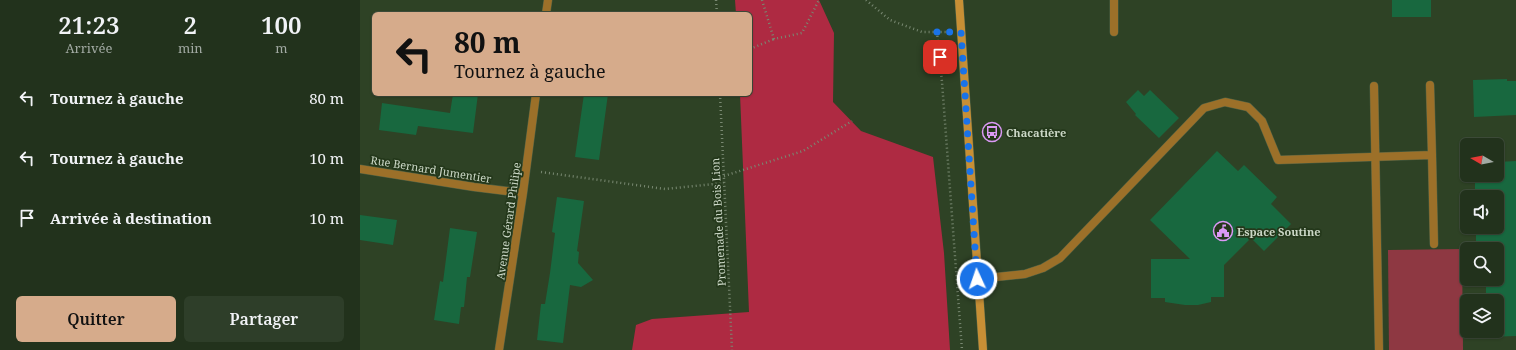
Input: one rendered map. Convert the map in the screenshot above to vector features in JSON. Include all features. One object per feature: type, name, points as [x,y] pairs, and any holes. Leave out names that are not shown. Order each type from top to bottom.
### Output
[{"type":"street","points":[[546,12],[548,0]]},
{"type":"street","points":[[959,0],[983,350]]},
{"type":"street","points":[[1114,0],[1114,32]]},
{"type":"street","points":[[1430,85],[1434,244]]},
{"type":"street","points":[[1374,86],[1374,157],[1379,350]]},
{"type":"street","name":"Avenue Gérard Philipe","points":[[499,350],[523,193],[536,96]]},
{"type":"street","points":[[977,279],[1025,274],[1043,268],[1060,258],[1204,108],[1225,102],[1248,107],[1262,121],[1278,160],[1432,155]]},
{"type":"street","name":"Rue Bernard Jumentier","points":[[360,169],[474,187],[523,193]]},
{"type":"path","points":[[716,0],[716,12]]},
{"type":"path","points":[[762,0],[774,39]]},
{"type":"path","points":[[752,48],[774,39],[802,33],[819,0]]},
{"type":"path","points":[[866,0],[890,20],[922,32],[961,32]]},
{"type":"path","points":[[937,32],[962,350]]},
{"type":"path","name":"Promenade du Bois Lion","points":[[720,96],[732,350]]},
{"type":"path","points":[[724,176],[803,151],[852,121]]},
{"type":"path","points":[[526,170],[665,189],[724,183]]},
{"type":"shaded area","points":[[735,0],[819,0],[834,33],[833,102],[861,131],[933,157],[944,253],[950,350],[632,350],[636,325],[652,319],[749,312],[740,96],[752,96],[752,12],[736,12]]},
{"type":"shaded area","points":[[1460,249],[1460,286],[1462,286],[1462,294],[1460,294],[1460,338],[1463,338],[1463,350],[1389,350],[1388,250]]},
{"type":"building","points":[[1392,0],[1431,0],[1431,17],[1392,17]]},
{"type":"building","points":[[1507,79],[1507,81],[1516,81],[1516,115],[1474,117],[1473,80]]},
{"type":"building","points":[[1138,90],[1144,96],[1150,90],[1179,118],[1159,138],[1135,115],[1136,114],[1126,102]]},
{"type":"building","points":[[453,96],[478,96],[473,133],[418,126],[416,135],[379,130],[382,103],[450,113]]},
{"type":"building","points":[[584,96],[608,96],[599,160],[575,157]]},
{"type":"building","name":"Espace Soutine","points":[[1217,151],[1238,171],[1244,165],[1277,197],[1271,204],[1291,224],[1264,251],[1251,238],[1224,265],[1224,297],[1211,297],[1211,302],[1198,305],[1165,302],[1165,298],[1151,298],[1151,259],[1190,259],[1150,220]]},
{"type":"building","points":[[1516,161],[1516,336],[1504,336],[1504,294],[1486,294],[1486,286],[1504,286],[1504,242],[1476,242],[1476,234],[1504,234],[1504,190],[1475,190],[1475,182],[1504,182],[1504,162]]},
{"type":"building","points":[[557,197],[584,201],[577,251],[579,252],[578,263],[593,280],[581,287],[570,285],[563,343],[537,340],[541,304],[545,304],[550,273],[555,233],[552,232]]},
{"type":"building","points":[[360,215],[397,220],[393,245],[360,240]]},
{"type":"building","points":[[450,228],[477,232],[470,277],[467,277],[464,307],[461,307],[459,324],[434,320],[440,281],[443,282]]},
{"type":"place","name":"Chacatière","points":[[992,132]]},
{"type":"place","name":"Espace Soutine","points":[[1223,231]]},
{"type":"route","points":[[940,57],[937,32],[961,32],[976,242],[977,279]]}]
